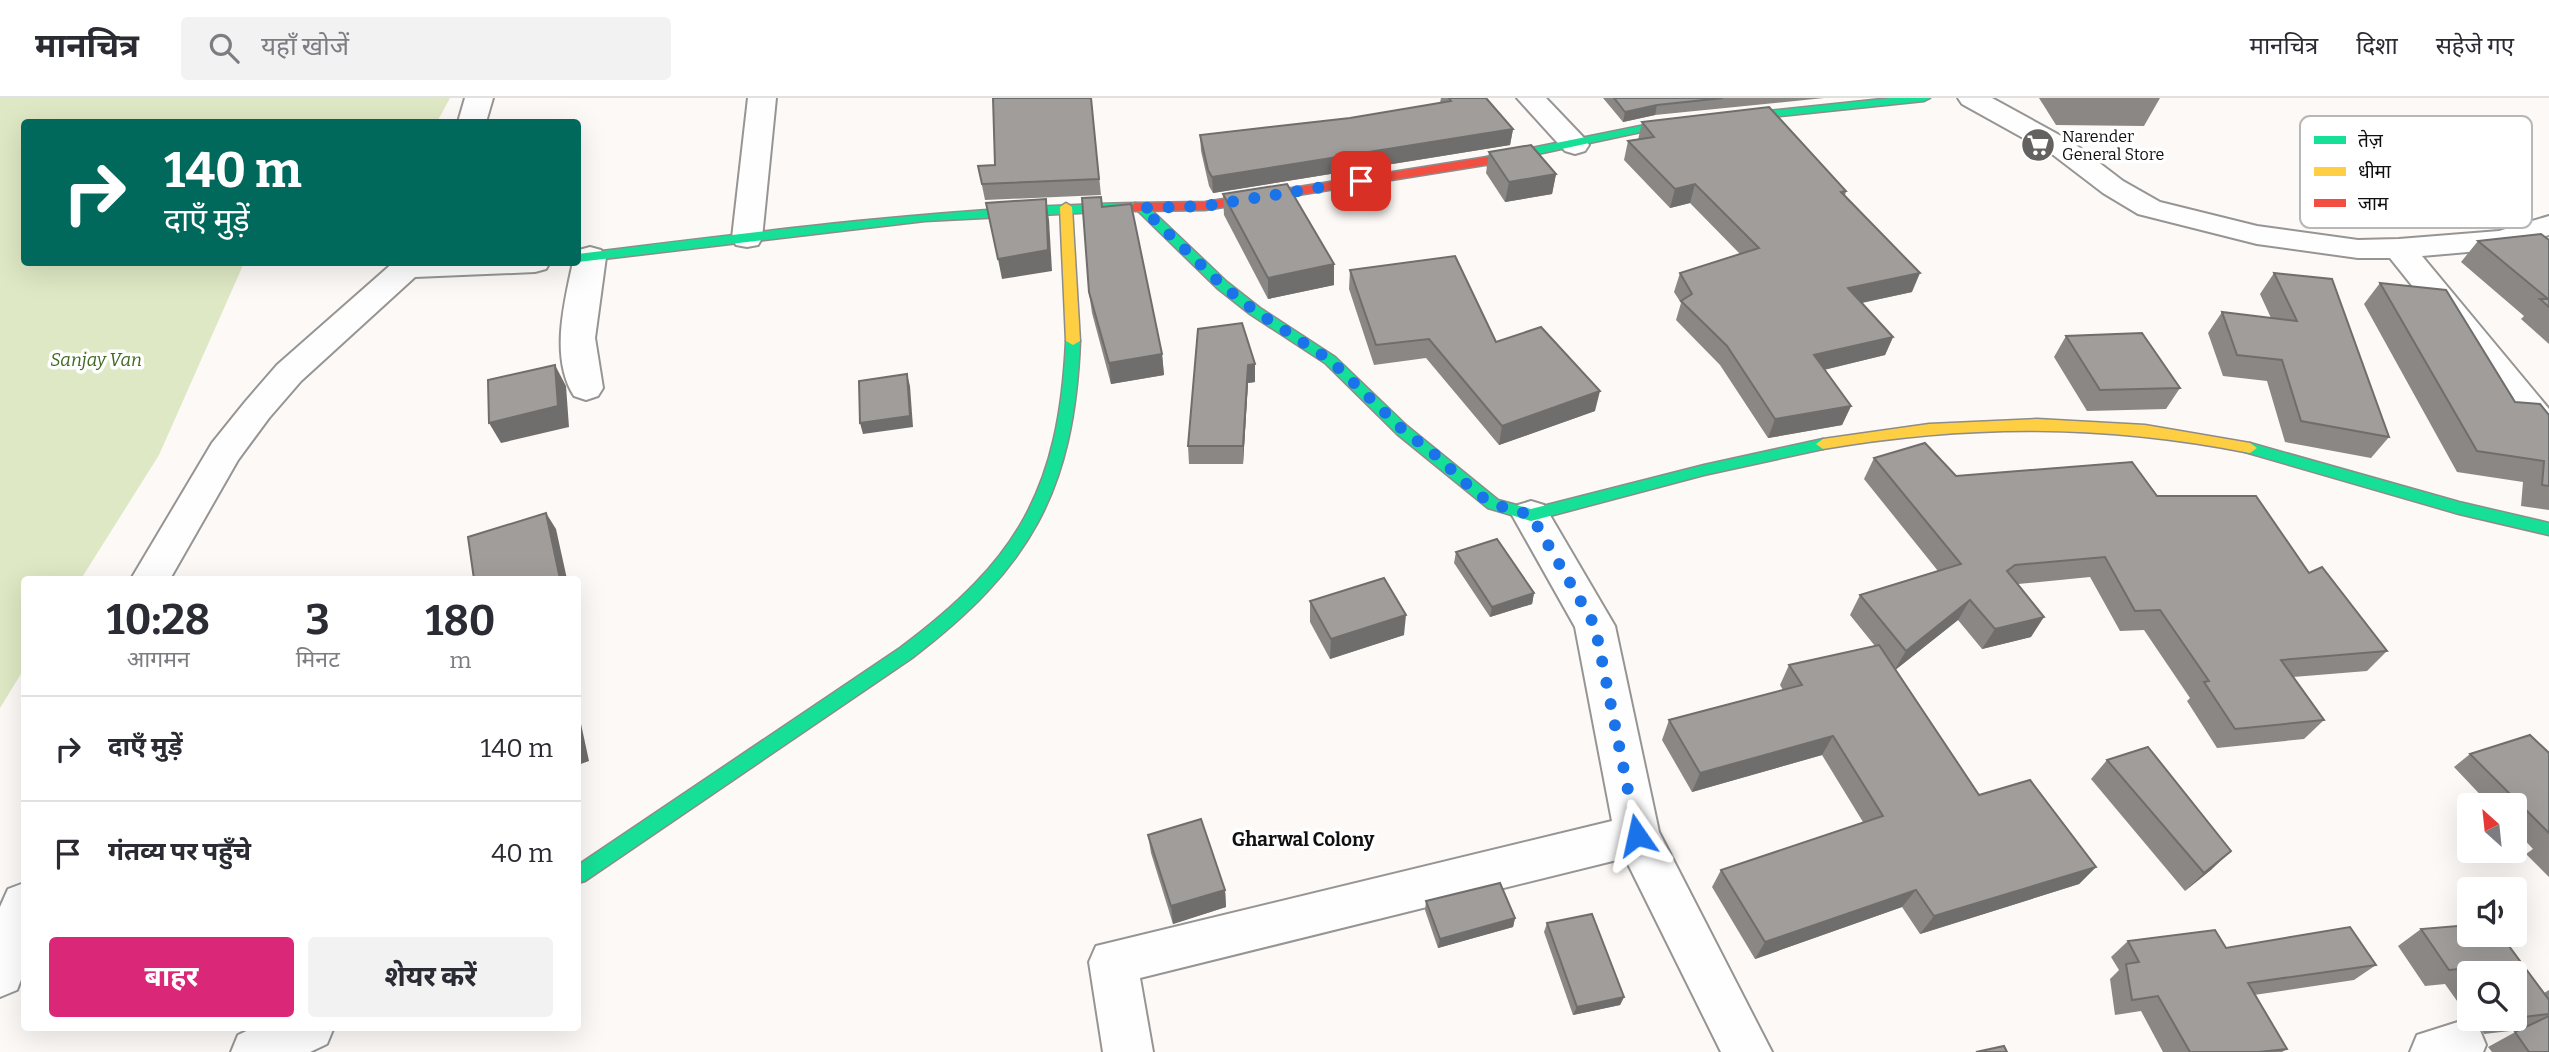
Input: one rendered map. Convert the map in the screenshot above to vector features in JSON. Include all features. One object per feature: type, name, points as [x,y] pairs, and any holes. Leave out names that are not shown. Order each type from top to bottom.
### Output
[{"type":"street","points":[[473,119],[479,98]]},
{"type":"street","points":[[747,237],[762,98]]},
{"type":"street","points":[[1531,98],[1575,145]]},
{"type":"street","points":[[586,388],[577,359],[584,258],[916,216],[1066,207],[1205,206],[1575,145],[1655,126],[1924,98]]},
{"type":"street","points":[[1972,98],[2062,148],[2113,187],[2149,208],[2257,235],[2357,249],[2399,248],[2502,240],[2549,225]]},
{"type":"street","points":[[581,874],[884,668],[956,613],[992,579],[1015,550],[1034,513],[1067,411],[1072,363],[1066,207]]},
{"type":"street","points":[[1142,208],[1222,285],[1255,311],[1330,360],[1402,429],[1438,457],[1476,493],[1493,504],[1531,515],[1820,444],[1896,433],[2030,427],[2120,429],[2196,437],[2311,463],[2446,504],[2549,529]]},
{"type":"street","points":[[2399,248],[2549,433]]},
{"type":"street","points":[[152,576],[225,452],[257,410],[289,373],[410,266]]},
{"type":"street","points":[[1531,515],[1595,626],[1637,835],[1747,1052]]},
{"type":"street","points":[[1128,1052],[1113,962],[1637,835]]},
{"type":"street","points":[[0,974],[21,913]]},
{"type":"street","points":[[256,1052],[301,1031]]},
{"type":"green space","name":"Sanjay Van","points":[[0,98],[450,98],[439,119],[21,119],[21,266],[243,266],[159,455],[83,576],[21,576],[21,674],[0,708]]},
{"type":"building","points":[[993,98],[1091,98],[1099,179],[982,184],[978,166],[995,165]]},
{"type":"building","points":[[1449,98],[1486,98],[1513,129],[1212,177],[1200,135],[1350,118],[1451,101]]},
{"type":"building","points":[[1614,98],[1723,98],[1657,105],[1625,112]]},
{"type":"building","points":[[1769,107],[1846,191],[1841,192],[1920,273],[1848,288],[1893,337],[1814,355],[1851,406],[1775,419],[1727,346],[1681,301],[1692,294],[1680,273],[1759,248],[1695,184],[1675,189],[1628,141],[1654,137],[1642,122]]},
{"type":"building","points":[[1531,145],[1556,174],[1509,182],[1489,152]]},
{"type":"building","points":[[1287,184],[1334,264],[1268,278],[1223,194]]},
{"type":"building","points":[[1101,197],[1102,207],[1131,204],[1162,354],[1109,363],[1089,292],[1082,198]]},
{"type":"building","points":[[1046,199],[1048,250],[998,259],[986,203]]},
{"type":"building","points":[[2541,234],[2549,240],[2549,307],[2540,299],[2548,299],[2478,241]]},
{"type":"building","points":[[1455,256],[1496,342],[1541,327],[1600,391],[1502,426],[1429,339],[1376,345],[1350,270]]},
{"type":"building","points":[[2274,273],[2332,279],[2389,437],[2301,421],[2282,360],[2237,355],[2222,312],[2297,321]]},
{"type":"building","points":[[2380,283],[2446,290],[2515,402],[2540,404],[2549,415],[2549,486],[2542,485],[2544,461],[2477,451]]},
{"type":"building","points":[[1242,323],[1255,364],[1248,365],[1243,446],[1188,446],[1198,329]]},
{"type":"building","points":[[2142,333],[2180,388],[2100,390],[2066,336]]},
{"type":"building","points":[[555,365],[558,406],[489,423],[488,380]]},
{"type":"building","points":[[907,374],[910,416],[860,423],[859,381]]},
{"type":"building","points":[[1925,443],[1956,476],[2132,462],[2157,496],[2256,496],[2309,573],[2322,567],[2387,651],[2281,660],[2324,720],[2235,729],[2204,682],[2209,681],[2160,610],[2135,611],[2105,557],[2015,565],[2007,571],[2044,617],[1995,629],[1970,600],[1906,651],[1860,595],[1961,564],[1874,458]]},
{"type":"building","points":[[546,513],[559,576],[474,576],[468,537]]},
{"type":"building","points":[[1497,539],[1534,593],[1492,607],[1456,552]]},
{"type":"building","points":[[1384,578],[1406,615],[1331,639],[1310,601]]},
{"type":"building","points":[[1879,645],[1979,795],[2030,780],[2096,867],[1934,916],[1916,890],[1765,942],[1721,870],[1883,816],[1833,736],[1700,773],[1669,720],[1802,685],[1789,665]]},
{"type":"building","points":[[2530,735],[2549,753],[2549,833],[2527,811],[2527,793],[2509,793],[2470,754]]},
{"type":"building","points":[[2148,747],[2231,851],[2204,873],[2107,760]]},
{"type":"building","points":[[1201,819],[1225,890],[1171,906],[1148,835]]},
{"type":"building","points":[[1500,883],[1515,918],[1440,939],[1426,901]]},
{"type":"building","points":[[1592,914],[1624,997],[1577,1007],[1547,923]]},
{"type":"building","points":[[2457,926],[2457,947],[2510,947],[2520,961],[2457,961],[2457,969],[2449,970],[2421,929]]},
{"type":"building","points":[[2350,927],[2376,965],[2248,983],[2287,1049],[2259,1052],[2190,1052],[2158,996],[2132,1000],[2126,964],[2139,962],[2128,941],[2215,930],[2226,948]]},
{"type":"building","points":[[2527,970],[2549,1000],[2549,1014],[2527,1017]]},
{"type":"building","points":[[2549,1016],[2549,1052],[2529,1052],[2515,1032],[2527,1031],[2527,1026]]},
{"type":"building","points":[[2004,1046],[2007,1052],[1976,1052]]},
{"type":"traffic: fast","points":[[1487,161],[1655,126],[1924,98]]},
{"type":"traffic: fast","points":[[581,258],[925,218],[995,212],[1135,207]]},
{"type":"traffic: fast","points":[[1142,208],[1222,285],[1255,311],[1330,360],[1402,430],[1493,504],[1531,515],[1704,470],[1823,444]]},
{"type":"traffic: fast","points":[[581,873],[906,653],[950,618],[991,580],[1028,527],[1050,477],[1065,423],[1073,341]]},
{"type":"traffic: fast","points":[[2250,448],[2459,508],[2549,529]]},
{"type":"traffic: slow","points":[[1066,207],[1073,341]]},
{"type":"traffic: slow","points":[[1823,444],[1929,429],[2037,424],[2145,430],[2250,448]]},
{"type":"traffic: jam","points":[[1135,207],[1205,206],[1487,161]]},
{"type":"place","name":"Narender General Store","points":[[2038,145]]},
{"type":"district","name":"Gharwal Colony","points":[[1303,839]]},
{"type":"route","points":[[1361,181],[1205,206],[1142,208],[1222,285],[1255,311],[1330,360],[1374,404],[1438,457],[1476,493],[1493,504],[1531,515],[1595,626],[1637,835]]}]
